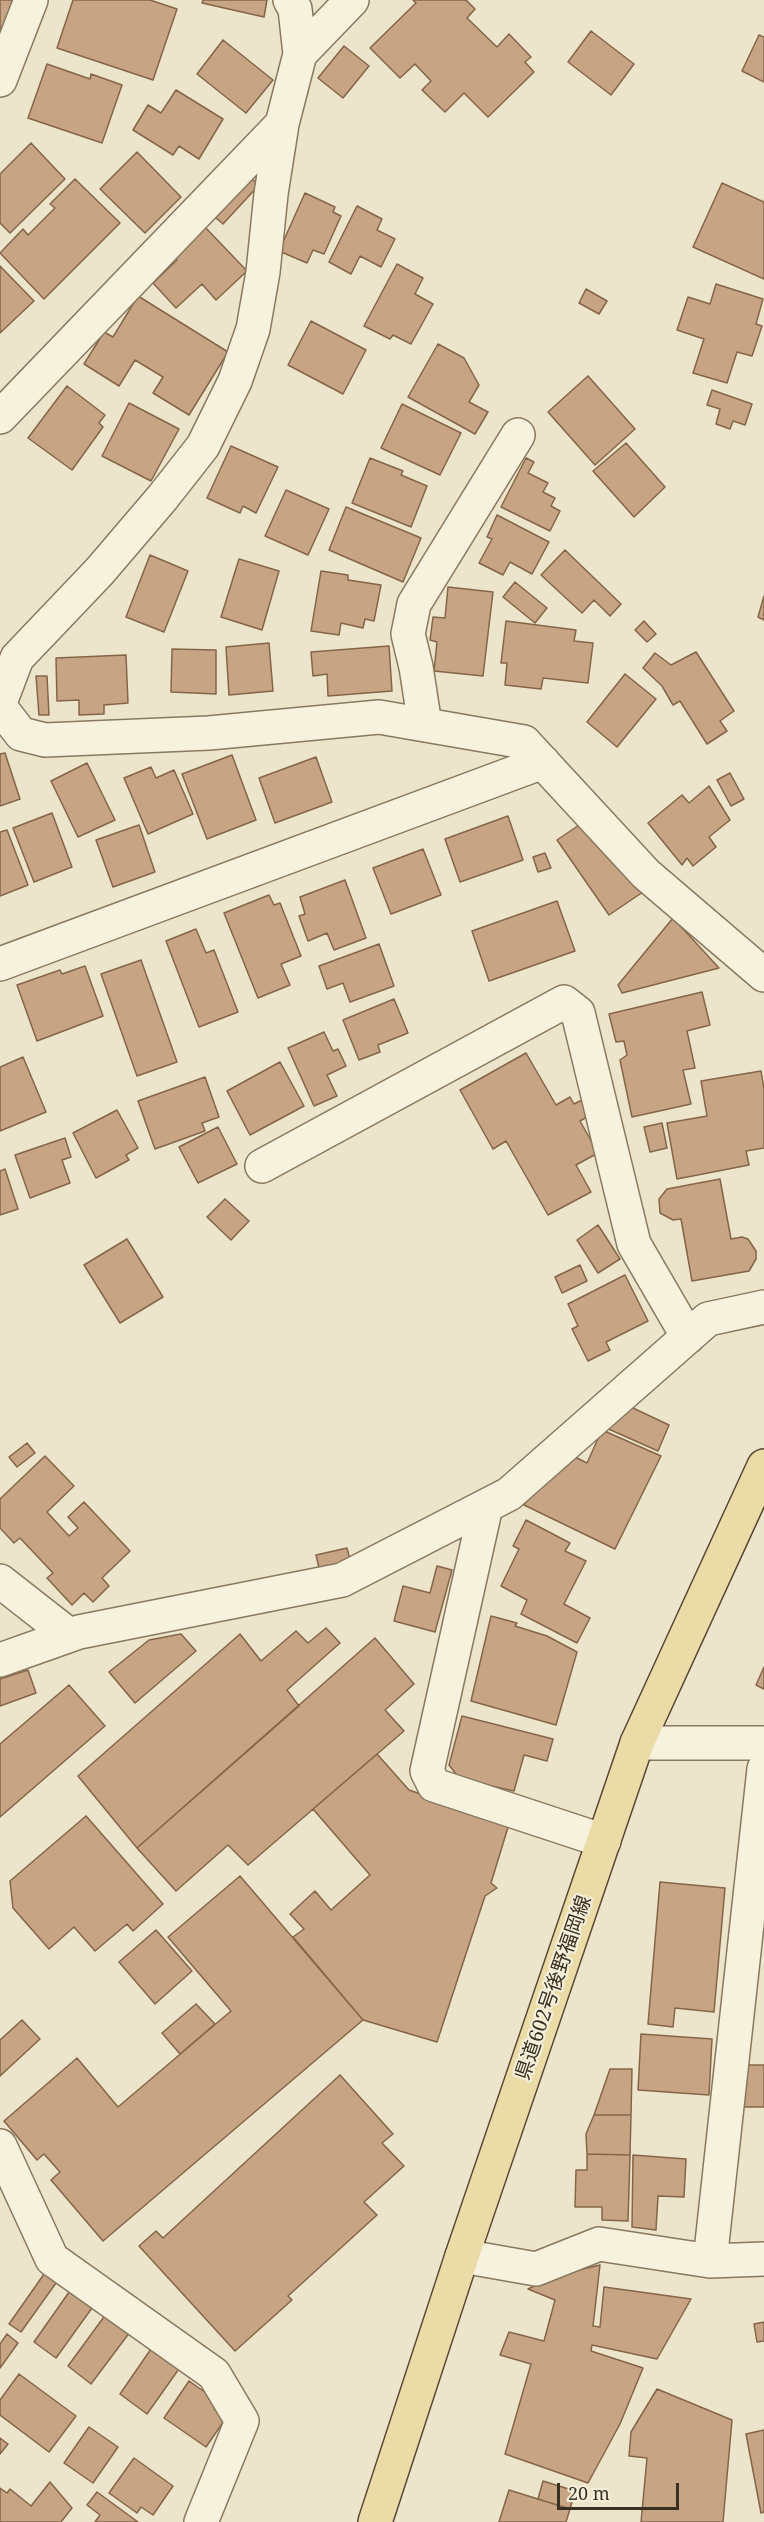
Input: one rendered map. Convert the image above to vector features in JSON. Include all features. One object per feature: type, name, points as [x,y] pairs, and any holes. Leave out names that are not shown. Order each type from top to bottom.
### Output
[{"type":"main road","name":"県道602号後野福岡線","points":[[375,2522],[462,2256],[637,1743],[764,1466]]},
{"type":"street","points":[[0,80],[31,0]]},
{"type":"street","points":[[290,0],[295,9],[300,54],[282,124],[271,194],[263,272],[253,329],[226,399],[203,446],[163,497],[99,572],[17,658],[0,705],[21,734],[45,740],[208,733],[379,717],[525,742],[646,874],[764,975]]},
{"type":"street","points":[[300,54],[352,0]]},
{"type":"street","points":[[0,417],[282,124]]},
{"type":"street","points":[[425,725],[416,667],[408,634],[414,604],[518,435]]},
{"type":"street","points":[[0,964],[543,762]]},
{"type":"street","points":[[262,1166],[564,1002],[578,1013],[634,1244],[688,1337]]},
{"type":"street","points":[[0,1660],[69,1635],[342,1580],[509,1494],[708,1319],[764,1307]]},
{"type":"street","points":[[486,1506],[427,1771],[434,1785],[604,1841]]},
{"type":"street","points":[[0,1581],[69,1635]]},
{"type":"street","points":[[637,1743],[764,1743]]},
{"type":"street","points":[[710,2261],[764,1769]]},
{"type":"street","points":[[0,2146],[52,2259],[214,2374],[242,2421],[201,2522]]},
{"type":"street","points":[[462,2256],[536,2269],[599,2244],[710,2261],[764,2259]]},
{"type":"building","points":[[0,0],[16,0],[4,30],[0,29]]},
{"type":"building","points":[[73,0],[150,0],[177,9],[153,80],[57,48]]},
{"type":"building","points":[[203,0],[267,0],[264,17],[202,3]]},
{"type":"building","points":[[413,0],[466,0],[475,9],[467,18],[497,47],[509,34],[531,57],[525,62],[534,72],[488,117],[464,93],[445,112],[422,90],[431,81],[415,64],[400,78],[370,48],[416,3]]},
{"type":"building","points":[[591,31],[634,64],[611,95],[568,62]]},
{"type":"building","points":[[759,35],[764,37],[764,82],[742,71]]},
{"type":"building","points":[[223,40],[273,80],[246,113],[197,74]]},
{"type":"building","points":[[344,46],[369,66],[343,98],[318,78]]},
{"type":"building","points":[[47,64],[90,79],[91,74],[122,85],[102,143],[28,118]]},
{"type":"building","points":[[176,90],[223,119],[199,159],[179,146],[173,155],[133,130],[148,105],[161,113]]},
{"type":"building","points":[[31,143],[65,179],[10,233],[0,223],[0,174]]},
{"type":"building","points":[[137,152],[181,197],[145,233],[100,189]]},
{"type":"building","points":[[244,172],[259,185],[223,224],[208,211]]},
{"type":"building","points":[[75,179],[120,223],[44,299],[0,253],[23,229],[28,235],[55,208],[50,204]]},
{"type":"building","points":[[722,183],[764,202],[764,279],[693,247]]},
{"type":"building","points":[[305,193],[335,207],[333,212],[341,216],[324,254],[313,250],[307,263],[279,251]]},
{"type":"building","points":[[357,206],[382,219],[377,230],[395,239],[381,267],[360,256],[351,274],[329,262]]},
{"type":"building","points":[[203,225],[247,271],[216,300],[202,284],[176,308],[153,283],[177,260],[172,255]]},
{"type":"building","points":[[397,264],[423,278],[415,294],[433,304],[411,344],[393,335],[390,339],[364,326]]},
{"type":"building","points":[[0,266],[34,301],[0,333]]},
{"type":"building","points":[[716,284],[763,299],[756,324],[762,326],[752,356],[737,352],[727,383],[693,373],[704,339],[677,330],[688,297],[710,304]]},
{"type":"building","points":[[586,289],[607,301],[599,314],[579,303]]},
{"type":"building","points":[[138,296],[228,352],[189,415],[153,393],[163,377],[135,360],[119,386],[84,364],[104,332],[113,337]]},
{"type":"building","points":[[311,321],[366,350],[343,394],[288,365]]},
{"type":"building","points":[[438,344],[464,358],[479,385],[469,402],[488,412],[475,434],[408,397]]},
{"type":"building","points":[[588,376],[635,429],[595,465],[548,412]]},
{"type":"building","points":[[67,386],[105,415],[99,423],[103,427],[72,470],[28,438]]},
{"type":"building","points":[[712,390],[752,404],[745,425],[733,421],[730,429],[716,424],[720,409],[707,405]]},
{"type":"building","points":[[129,403],[179,429],[151,481],[102,456]]},
{"type":"building","points":[[402,404],[461,433],[440,475],[381,448]]},
{"type":"building","points":[[626,443],[665,487],[634,517],[593,471]]},
{"type":"building","points":[[231,446],[278,467],[256,513],[243,506],[240,513],[207,498]]},
{"type":"building","points":[[370,458],[403,471],[401,475],[427,486],[411,527],[352,503]]},
{"type":"building","points":[[526,458],[534,462],[528,473],[548,483],[543,492],[555,498],[551,506],[560,511],[550,531],[501,507]]},
{"type":"building","points":[[286,490],[329,509],[308,555],[265,536]]},
{"type":"building","points":[[346,507],[421,538],[403,582],[329,550]]},
{"type":"building","points":[[497,515],[549,542],[532,574],[510,562],[503,575],[479,563],[492,539],[487,537]]},
{"type":"building","points":[[565,550],[621,604],[610,616],[594,600],[582,613],[541,575]]},
{"type":"building","points":[[150,555],[188,571],[164,632],[126,617]]},
{"type":"building","points":[[239,559],[279,571],[262,630],[221,617]]},
{"type":"building","points":[[321,571],[348,575],[348,580],[381,585],[374,621],[365,619],[363,628],[341,623],[339,635],[311,631]]},
{"type":"building","points":[[515,582],[547,608],[535,623],[503,597]]},
{"type":"building","points":[[448,587],[493,592],[483,676],[434,671],[437,642],[430,640],[433,617],[445,618]]},
{"type":"building","points":[[764,596],[764,620],[758,617]]},
{"type":"building","points":[[506,621],[576,630],[574,641],[593,643],[588,683],[543,678],[541,689],[505,685],[507,663],[501,663]]},
{"type":"building","points":[[644,621],[656,634],[647,642],[635,630]]},
{"type":"building","points":[[269,643],[273,691],[229,695],[226,647]]},
{"type":"building","points":[[389,646],[392,691],[328,696],[327,674],[313,676],[311,652]]},
{"type":"building","points":[[172,649],[216,650],[216,694],[171,692]]},
{"type":"building","points":[[696,652],[734,711],[720,721],[727,731],[707,744],[680,701],[673,705],[662,686],[643,668],[655,653],[671,665]]},
{"type":"building","points":[[126,655],[128,703],[104,705],[104,714],[79,715],[79,700],[57,701],[56,658]]},
{"type":"building","points":[[625,674],[656,699],[617,747],[587,722]]},
{"type":"building","points":[[36,676],[47,676],[49,715],[39,715]]},
{"type":"building","points":[[5,753],[20,799],[0,806],[0,754]]},
{"type":"building","points":[[232,755],[256,820],[207,839],[182,774]]},
{"type":"building","points":[[316,757],[332,802],[275,823],[259,778]]},
{"type":"building","points":[[87,763],[115,820],[78,837],[51,781]]},
{"type":"building","points":[[151,767],[156,778],[174,770],[193,814],[148,834],[124,778]]},
{"type":"building","points":[[730,773],[744,799],[731,806],[717,780]]},
{"type":"building","points":[[709,786],[730,820],[709,837],[716,847],[693,866],[687,858],[682,865],[648,823],[682,795],[689,803]]},
{"type":"building","points":[[52,813],[72,867],[34,882],[13,828]]},
{"type":"building","points":[[508,816],[523,860],[460,882],[445,839]]},
{"type":"building","points":[[591,817],[643,892],[609,915],[557,840]]},
{"type":"building","points":[[139,825],[155,872],[113,887],[96,840]]},
{"type":"building","points":[[7,830],[28,885],[0,896],[0,832]]},
{"type":"building","points":[[423,849],[441,895],[391,914],[373,868]]},
{"type":"building","points":[[545,853],[551,868],[538,872],[533,857]]},
{"type":"building","points":[[345,880],[366,938],[334,950],[327,933],[308,941],[299,916],[305,914],[300,897]]},
{"type":"building","points":[[269,895],[274,905],[280,903],[301,956],[281,964],[290,985],[258,998],[224,913]]},
{"type":"building","points":[[557,901],[575,951],[489,981],[472,931]]},
{"type":"building","points":[[673,918],[719,968],[622,993],[618,985]]},
{"type":"building","points":[[196,929],[206,953],[214,950],[238,1012],[199,1027],[166,941]]},
{"type":"building","points":[[379,944],[394,986],[350,1002],[343,983],[327,989],[319,966]]},
{"type":"building","points":[[141,960],[177,1062],[137,1076],[101,974]]},
{"type":"building","points":[[85,966],[103,1016],[37,1041],[17,985],[60,970],[62,974]]},
{"type":"building","points":[[702,992],[710,1025],[687,1031],[695,1068],[683,1070],[691,1104],[632,1117],[620,1060],[627,1055],[624,1041],[616,1042],[609,1014]]},
{"type":"building","points":[[394,999],[408,1033],[378,1045],[380,1052],[359,1060],[343,1020]]},
{"type":"building","points":[[324,1032],[333,1051],[338,1049],[346,1066],[327,1075],[337,1096],[314,1106],[288,1048]]},
{"type":"building","points":[[526,1053],[556,1105],[570,1097],[574,1104],[584,1099],[592,1114],[580,1121],[598,1153],[576,1165],[591,1192],[548,1215],[506,1141],[493,1149],[460,1090]]},
{"type":"building","points":[[23,1057],[46,1112],[0,1131],[0,1067]]},
{"type":"building","points":[[280,1062],[304,1106],[250,1135],[227,1091]]},
{"type":"building","points":[[761,1071],[764,1089],[764,1148],[746,1151],[749,1165],[677,1179],[667,1123],[707,1116],[701,1081]]},
{"type":"building","points":[[205,1077],[219,1117],[202,1123],[205,1131],[155,1149],[138,1101]]},
{"type":"building","points":[[117,1110],[138,1148],[126,1155],[129,1160],[96,1178],[73,1133]]},
{"type":"building","points":[[662,1123],[667,1148],[650,1152],[644,1127]]},
{"type":"building","points":[[218,1127],[237,1164],[198,1183],[179,1147]]},
{"type":"building","points":[[65,1138],[71,1157],[62,1160],[70,1183],[30,1198],[15,1155]]},
{"type":"building","points":[[5,1169],[18,1209],[0,1215],[0,1171]]},
{"type":"building","points":[[720,1179],[731,1239],[742,1237],[748,1239],[756,1251],[756,1259],[749,1271],[692,1281],[681,1219],[673,1220],[660,1213],[659,1199],[667,1189]]},
{"type":"building","points":[[225,1199],[249,1221],[231,1240],[207,1217]]},
{"type":"building","points":[[598,1225],[620,1259],[598,1273],[577,1240]]},
{"type":"building","points":[[127,1239],[163,1297],[120,1323],[84,1265]]},
{"type":"building","points":[[580,1265],[587,1281],[562,1293],[555,1277]]},
{"type":"building","points":[[625,1275],[648,1321],[606,1342],[610,1350],[588,1361],[572,1329],[578,1326],[568,1304]]},
{"type":"building","points":[[616,1400],[669,1425],[658,1451],[604,1427]]},
{"type":"building","points":[[602,1430],[661,1456],[615,1549],[524,1505],[539,1476],[563,1451],[587,1463]]},
{"type":"building","points":[[27,1443],[35,1453],[17,1467],[9,1457]]},
{"type":"building","points":[[45,1456],[74,1486],[47,1512],[69,1536],[78,1528],[68,1517],[84,1502],[130,1551],[102,1578],[109,1586],[93,1602],[84,1593],[72,1605],[47,1578],[53,1573],[20,1538],[14,1543],[0,1528],[0,1499]]},
{"type":"building","points":[[526,1520],[570,1543],[565,1551],[586,1561],[564,1604],[590,1618],[577,1643],[521,1614],[527,1600],[501,1586],[519,1549],[513,1546]]},
{"type":"building","points":[[347,1548],[352,1568],[321,1576],[316,1555]]},
{"type":"building","points":[[437,1566],[452,1570],[435,1632],[394,1621],[403,1586],[430,1593]]},
{"type":"building","points":[[491,1616],[517,1623],[515,1626],[547,1636],[577,1652],[556,1725],[471,1701]]},
{"type":"building","points":[[326,1628],[340,1643],[287,1690],[299,1706],[137,1848],[78,1776],[240,1634],[261,1661],[296,1631],[308,1643]]},
{"type":"building","points":[[181,1634],[196,1651],[135,1703],[109,1672],[149,1640]]},
{"type":"building","points":[[375,1638],[414,1684],[385,1710],[404,1731],[248,1865],[228,1845],[176,1891],[137,1848]]},
{"type":"building","points":[[764,1667],[764,1689],[756,1685]]},
{"type":"building","points":[[28,1670],[36,1693],[0,1706],[0,1679]]},
{"type":"building","points":[[69,1685],[105,1726],[0,1817],[0,1744]]},
{"type":"building","points":[[462,1716],[553,1739],[547,1761],[524,1755],[514,1791],[460,1779],[449,1765]]},
{"type":"building","points":[[377,1754],[409,1790],[509,1824],[491,1883],[497,1888],[485,1896],[437,2042],[363,2020],[293,1937],[304,1929],[290,1914],[315,1891],[331,1910],[370,1875],[313,1809]]},
{"type":"building","points":[[86,1816],[163,1904],[133,1931],[127,1924],[95,1951],[74,1927],[49,1949],[13,1908],[10,1881]]},
{"type":"building","points":[[240,1876],[363,2020],[103,2241],[51,2180],[60,2172],[44,2154],[37,2160],[4,2121],[77,2058],[118,2107],[231,2011],[168,1937]]},
{"type":"building","points":[[660,1882],[725,1888],[714,2012],[675,2008],[673,2027],[648,2024]]},
{"type":"building","points":[[156,1930],[192,1971],[155,2004],[119,1962]]},
{"type":"building","points":[[196,2004],[215,2024],[180,2054],[162,2033]]},
{"type":"building","points":[[22,2020],[40,2039],[0,2076],[0,2040]]},
{"type":"building","points":[[641,2034],[712,2039],[709,2095],[638,2090]]},
{"type":"building","points":[[744,2065],[764,2065],[764,2107],[743,2107]]},
{"type":"building","points":[[610,2069],[632,2069],[631,2115],[594,2115]]},
{"type":"building","points":[[340,2075],[393,2134],[382,2143],[404,2166],[364,2202],[377,2215],[288,2296],[292,2300],[235,2351],[139,2246],[156,2231],[163,2238]]},
{"type":"building","points":[[594,2115],[631,2115],[630,2155],[587,2154],[586,2134]]},
{"type":"building","points":[[587,2154],[630,2155],[628,2221],[602,2220],[602,2207],[575,2207],[576,2170],[587,2170]]},
{"type":"building","points":[[633,2155],[686,2159],[684,2197],[658,2196],[656,2230],[632,2227]]},
{"type":"building","points":[[600,2265],[593,2326],[600,2327],[604,2287],[691,2299],[657,2359],[592,2345],[591,2351],[643,2368],[620,2424],[588,2483],[505,2454],[531,2364],[500,2355],[509,2332],[544,2341],[555,2300],[528,2289],[557,2275]]},
{"type":"building","points":[[49,2267],[61,2276],[21,2332],[9,2324]]},
{"type":"building","points":[[74,2285],[97,2301],[56,2358],[34,2342]]},
{"type":"building","points":[[109,2310],[133,2328],[91,2384],[68,2366]]},
{"type":"building","points":[[764,2322],[764,2341],[757,2342],[754,2324]]},
{"type":"building","points":[[7,2334],[18,2343],[0,2368],[0,2344]]},
{"type":"building","points":[[153,2346],[181,2366],[147,2414],[120,2394]]},
{"type":"building","points":[[19,2374],[76,2416],[49,2452],[0,2415],[0,2400]]},
{"type":"building","points":[[189,2381],[219,2402],[214,2409],[226,2418],[206,2447],[164,2418]]},
{"type":"building","points":[[657,2389],[732,2420],[723,2522],[641,2522],[647,2458],[629,2456],[631,2432]]},
{"type":"building","points":[[89,2427],[118,2447],[93,2483],[64,2463]]},
{"type":"building","points":[[764,2430],[764,2512],[761,2513],[746,2434]]},
{"type":"building","points":[[0,2438],[8,2444],[0,2454]]},
{"type":"building","points":[[134,2458],[173,2486],[153,2515],[141,2507],[137,2513],[109,2493]]},
{"type":"building","points":[[543,2481],[575,2491],[570,2509],[538,2499]]},
{"type":"building","points":[[50,2482],[72,2508],[61,2522],[0,2522],[0,2488],[7,2493],[10,2489],[31,2506]]},
{"type":"building","points":[[509,2490],[570,2509],[566,2522],[499,2522]]},
{"type":"building","points":[[97,2492],[138,2522],[95,2522],[100,2515],[87,2505]]}]
